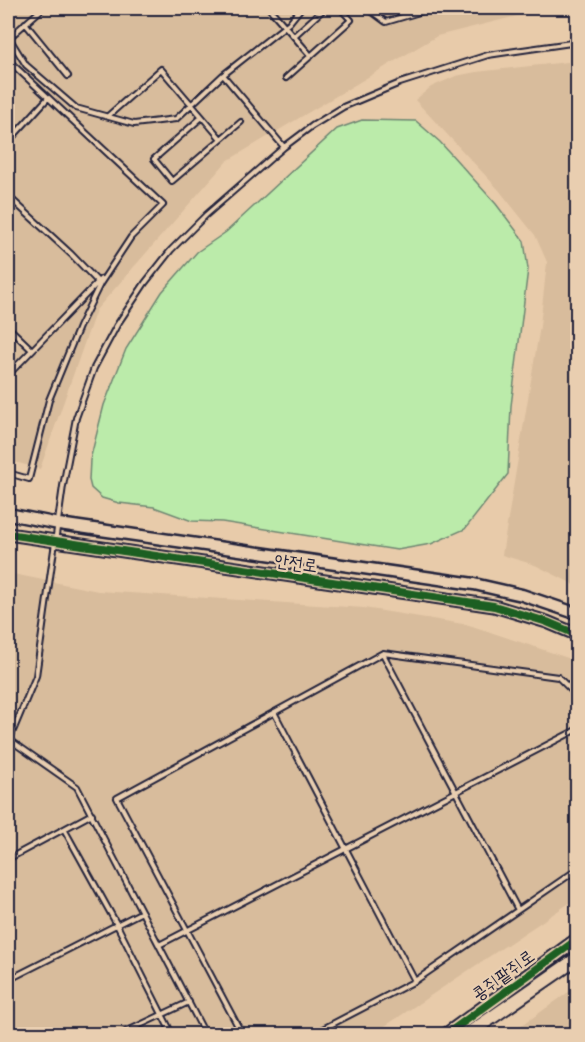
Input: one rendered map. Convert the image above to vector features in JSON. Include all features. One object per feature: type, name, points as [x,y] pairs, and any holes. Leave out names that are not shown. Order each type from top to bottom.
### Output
[{"type":"main road","name":"콩쥐팥쥐로","points":[[447,1035],[578,939]]},
{"type":"main road","name":"콩쥐팥쥐로","points":[[468,1035],[578,958]]},
{"type":"street","name":"안전로","points":[[8,514],[59,524],[474,584],[578,614]]},
{"type":"street","name":"안전로","points":[[8,534],[494,606],[547,622],[578,635]]},
{"type":"lane","points":[[43,8],[8,37],[26,66],[76,108],[134,124],[176,119],[223,75],[285,26],[301,8]]},
{"type":"lane","points":[[269,8],[311,56]]},
{"type":"lane","points":[[294,36],[326,8]]},
{"type":"lane","points":[[286,78],[351,20],[340,8]]},
{"type":"lane","points":[[367,8],[386,22],[433,8]]},
{"type":"lane","points":[[411,8],[415,14]]},
{"type":"lane","points":[[25,23],[68,76]]},
{"type":"lane","points":[[205,1035],[77,788],[9,742],[36,676],[69,453],[76,418],[94,368],[117,325],[145,283],[171,250],[206,215],[284,147],[312,126],[343,107],[400,83],[488,55],[578,42]]},
{"type":"lane","points":[[8,60],[163,206],[131,237],[99,283],[8,375]]},
{"type":"lane","points":[[107,117],[161,69],[221,139]]},
{"type":"lane","points":[[223,75],[284,147]]},
{"type":"lane","points":[[8,142],[48,98]]},
{"type":"lane","points":[[202,117],[154,159],[172,181],[241,122]]},
{"type":"lane","points":[[8,196],[99,283]]},
{"type":"lane","points":[[8,473],[29,479],[49,400],[99,283]]},
{"type":"lane","points":[[8,327],[32,350]]},
{"type":"lane","points":[[242,1035],[117,798],[383,653],[558,677],[578,697]]},
{"type":"lane","points":[[383,653],[518,910]]},
{"type":"lane","points":[[274,712],[415,981]]},
{"type":"lane","points":[[159,945],[578,729]]},
{"type":"lane","points":[[8,859],[92,814]]},
{"type":"lane","points":[[64,829],[116,923],[172,1035]]},
{"type":"lane","points":[[313,1035],[415,981],[578,869]]},
{"type":"lane","points":[[8,980],[116,923],[142,912]]},
{"type":"lane","points":[[121,1035],[189,1002]]},
{"type":"shaded area","points":[[8,8],[549,8],[437,36],[227,161],[96,310],[40,469],[8,460]]},
{"type":"shaded area","points":[[578,61],[577,586],[535,565],[502,555],[540,326],[547,262],[535,235],[499,190],[415,100],[431,87],[456,76]]},
{"type":"shaded area","points":[[8,573],[98,591],[364,608],[469,625],[578,662],[577,898],[373,1034],[8,1034]]},
{"type":"shaded area","points":[[577,986],[577,1034],[510,1034]]},
{"type":"green space","points":[[362,120],[416,121],[440,142],[496,204],[524,241],[528,269],[511,406],[508,474],[465,529],[431,544],[397,550],[222,522],[192,521],[154,507],[119,503],[102,498],[91,488],[89,480],[90,460],[104,405],[126,349],[162,292],[197,252],[226,232],[337,129]]},
{"type":"cycle path","points":[[8,534],[494,606],[547,622],[578,635]]},
{"type":"cycle path","points":[[447,1034],[578,939]]}]
